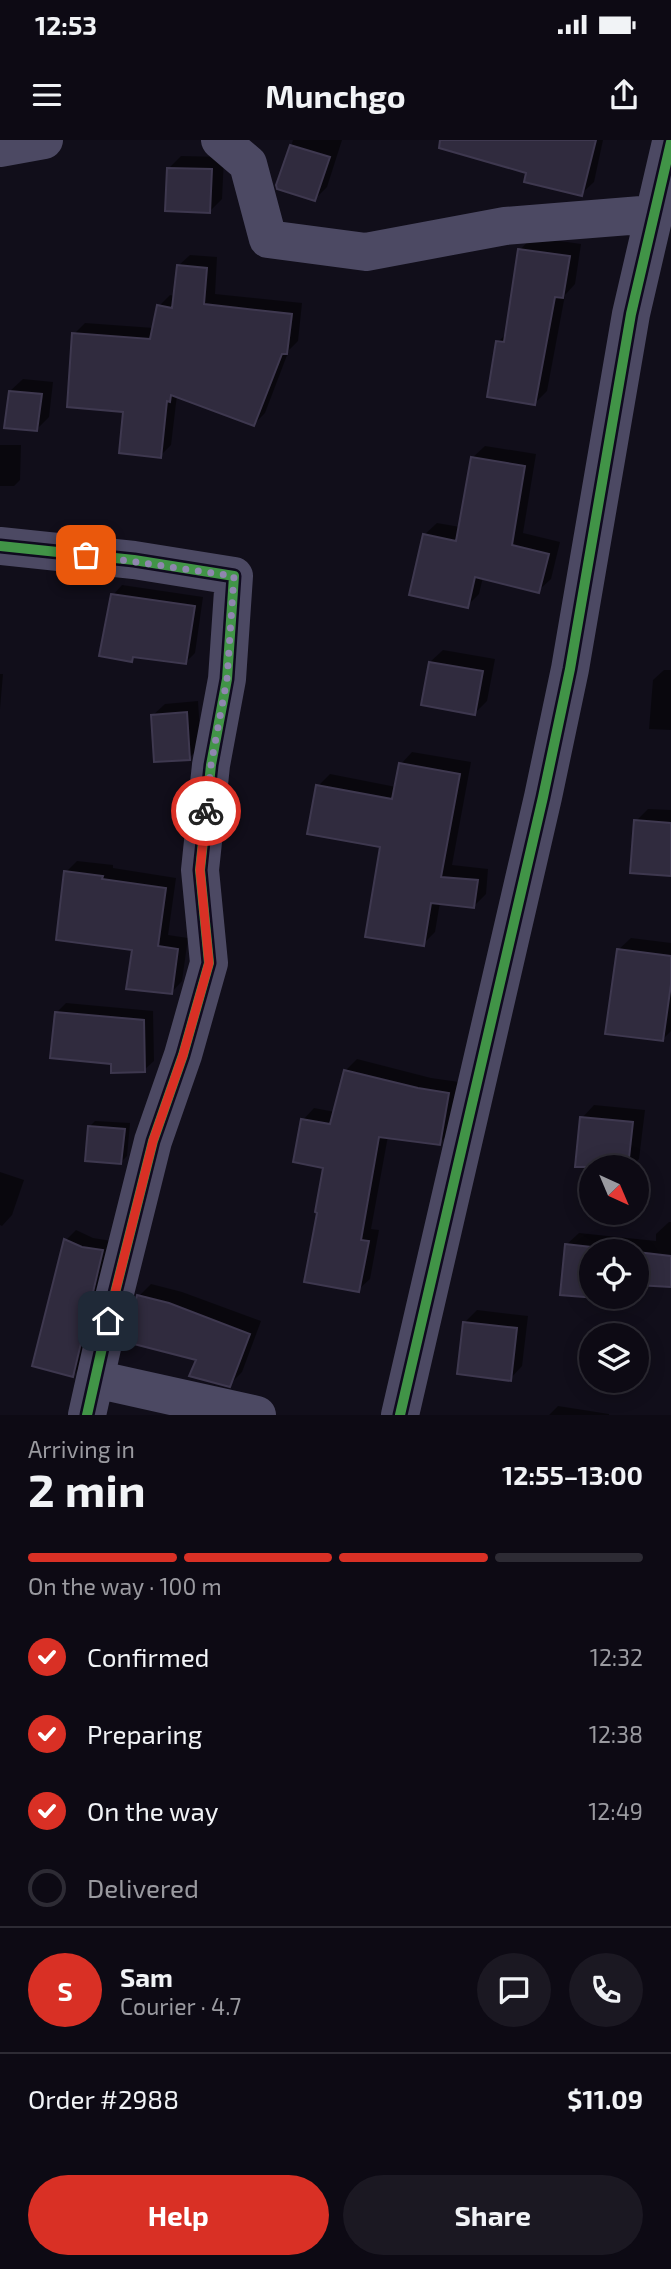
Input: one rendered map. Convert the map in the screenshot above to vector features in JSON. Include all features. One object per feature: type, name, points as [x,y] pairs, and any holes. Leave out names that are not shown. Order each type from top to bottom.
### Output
[{"type":"street","points":[[0,148],[44,140]]},
{"type":"street","points":[[220,140],[248,164],[268,239],[366,252],[505,226],[654,214]]},
{"type":"street","points":[[400,1415],[546,784],[570,668],[631,314],[671,142]]},
{"type":"street","points":[[0,546],[134,560],[234,576],[227,679],[211,765],[200,870],[209,963],[183,1055],[153,1141],[91,1397],[257,1415]]},
{"type":"building","points":[[440,140],[596,140],[582,196],[524,182],[526,173],[439,148]]},
{"type":"building","points":[[290,145],[330,157],[315,201],[277,189]]},
{"type":"building","points":[[167,168],[212,169],[210,213],[165,211]]},
{"type":"building","points":[[518,249],[570,256],[563,298],[555,297],[535,405],[487,397],[496,341],[504,342]]},
{"type":"building","points":[[177,265],[207,268],[204,304],[292,314],[287,354],[282,354],[254,426],[171,395],[170,402],[167,401],[161,458],[119,453],[123,412],[67,407],[72,333],[150,339],[157,305],[172,308]]},
{"type":"building","points":[[9,391],[42,394],[37,431],[4,428]]},
{"type":"building","points":[[471,457],[525,466],[512,545],[549,554],[539,593],[475,577],[468,608],[409,595],[423,534],[456,541]]},
{"type":"building","points":[[111,594],[195,606],[186,664],[133,657],[132,662],[99,656]]},
{"type":"building","points":[[429,662],[483,671],[475,715],[421,705]]},
{"type":"building","points":[[187,712],[190,760],[154,762],[151,715]]},
{"type":"building","points":[[399,763],[460,774],[441,877],[478,880],[474,908],[431,903],[424,946],[365,937],[380,847],[307,834],[316,785],[392,799]]},
{"type":"building","points":[[634,820],[671,823],[671,876],[630,873]]},
{"type":"building","points":[[64,871],[166,888],[158,946],[178,949],[172,994],[126,989],[132,950],[56,940]]},
{"type":"building","points":[[617,949],[671,956],[671,984],[663,1041],[605,1034]]},
{"type":"building","points":[[55,1012],[144,1020],[145,1072],[111,1073],[111,1064],[50,1058]]},
{"type":"building","points":[[344,1070],[449,1093],[440,1145],[379,1137],[361,1240],[369,1241],[359,1292],[304,1282],[323,1168],[293,1162],[301,1119],[330,1124]]},
{"type":"building","points":[[580,1117],[633,1122],[629,1155],[579,1155],[579,1167],[575,1167]]},
{"type":"building","points":[[88,1126],[125,1129],[121,1164],[85,1161]]},
{"type":"building","points":[[64,1239],[82,1247],[103,1250],[73,1377],[32,1366]]},
{"type":"building","points":[[565,1244],[579,1246],[579,1297],[560,1295]]},
{"type":"building","points":[[649,1253],[671,1256],[671,1287],[649,1286]]},
{"type":"building","points":[[137,1295],[169,1303],[250,1334],[230,1387],[189,1376],[196,1360],[126,1342]]},
{"type":"building","points":[[463,1322],[517,1328],[511,1381],[457,1374]]},
{"type":"cycle path","points":[[400,1415],[543,797],[570,669],[631,314],[671,142]]},
{"type":"cycle path","points":[[0,546],[134,560],[234,576],[227,679],[211,765],[200,870],[209,963],[183,1055],[153,1141],[87,1415]]},
{"type":"way so far","points":[[86,555],[234,576],[227,679],[211,765],[206,811]]},
{"type":"route","points":[[108,1321],[153,1141],[183,1055],[209,963],[200,870],[206,811]]}]
